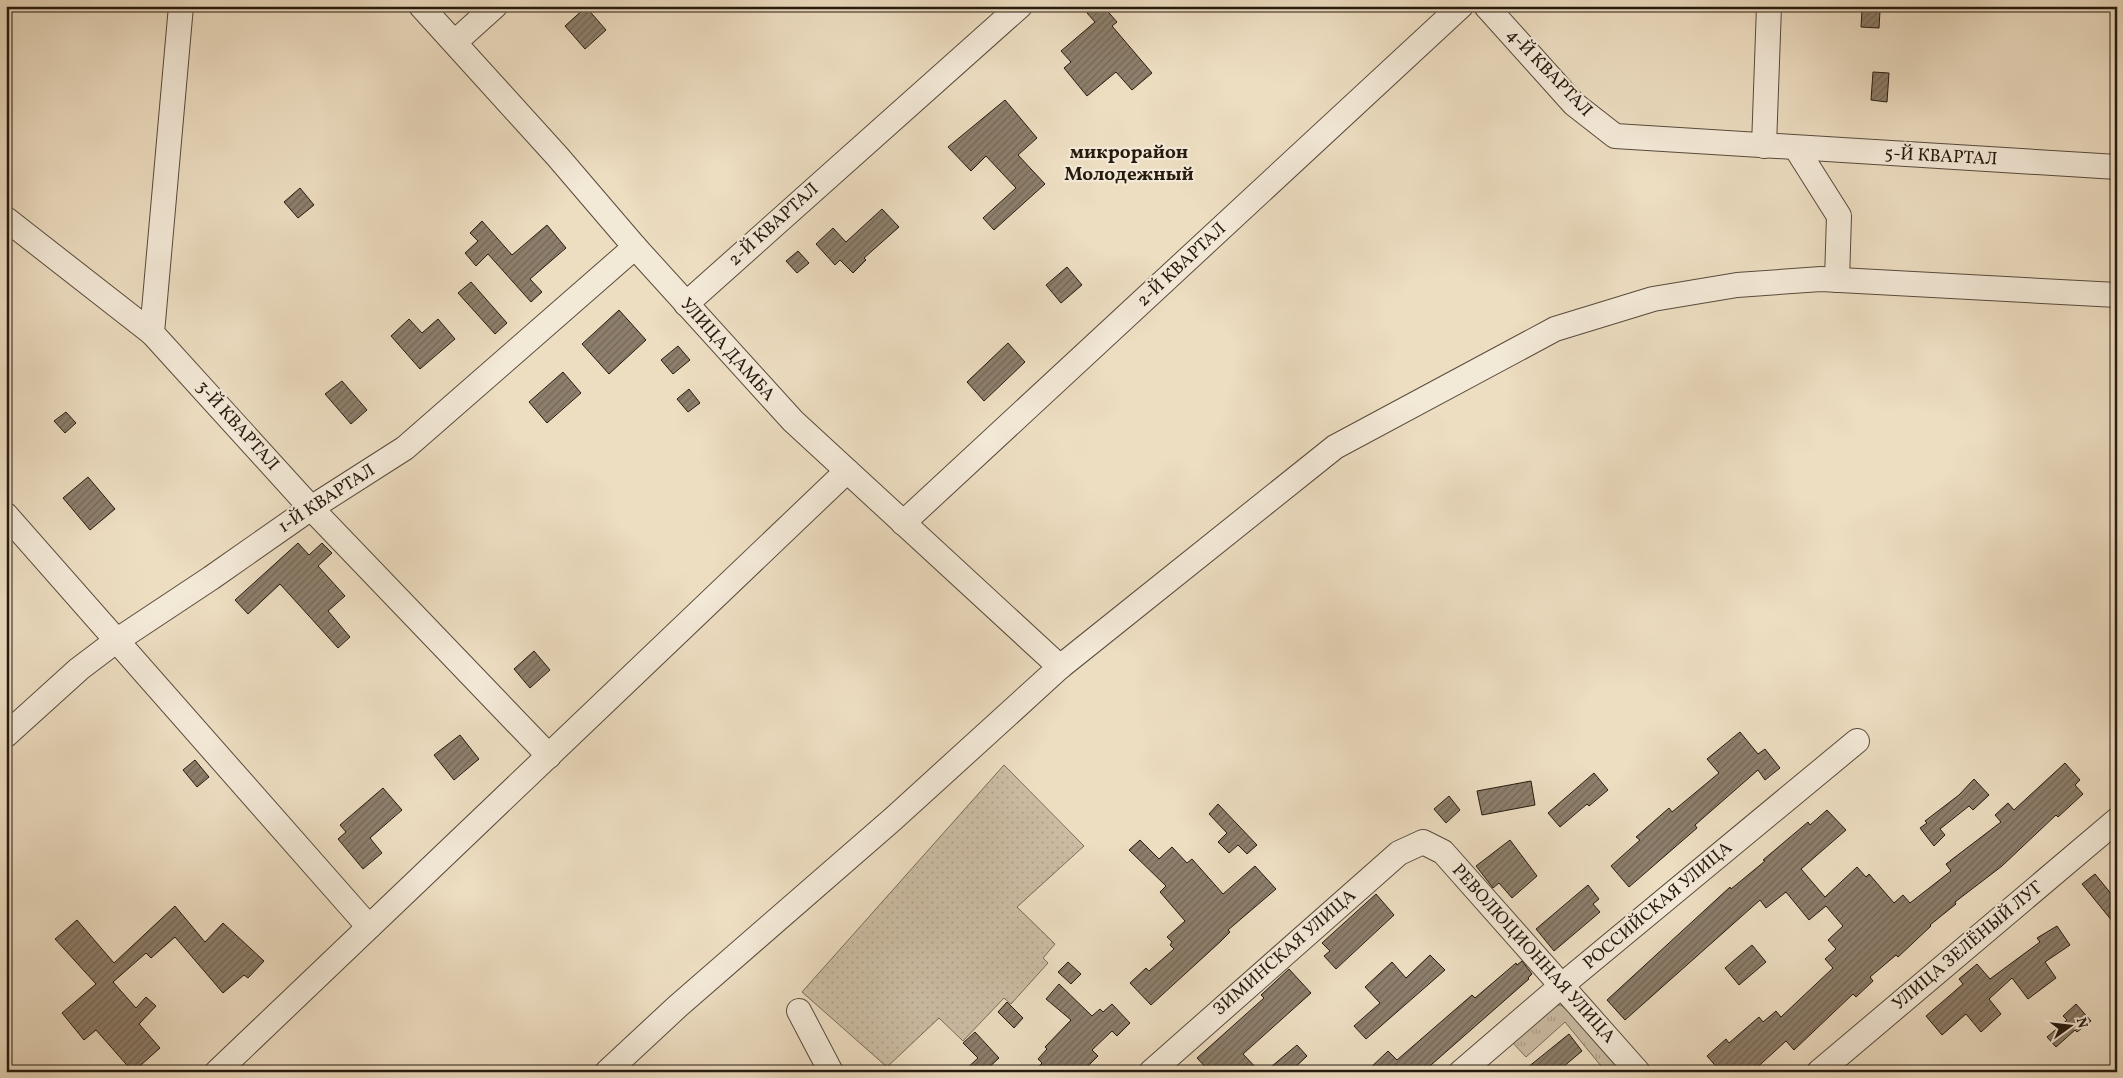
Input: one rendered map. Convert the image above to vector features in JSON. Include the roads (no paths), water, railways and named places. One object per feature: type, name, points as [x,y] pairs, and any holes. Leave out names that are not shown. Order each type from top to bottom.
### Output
[{"type":"street","points":[[152,332],[181,6]]},
{"type":"street","name":"УЛИЦА ДАМБА","points":[[421,6],[558,157],[686,304],[793,421],[1060,667]]},
{"type":"street","points":[[455,42],[495,6]]},
{"type":"street","name":"2-Й КВАРТАЛ","points":[[686,304],[1020,6]]},
{"type":"street","name":"2-Й КВАРТАЛ","points":[[904,523],[1461,6]]},
{"type":"street","name":"4-Й КВАРТАЛ","points":[[1486,6],[1574,104],[1615,136],[1764,146]]},
{"type":"street","points":[[1764,146],[1769,6]]},
{"type":"street","name":"5-Й КВАРТАЛ","points":[[1764,146],[2117,167]]},
{"type":"street","points":[[1796,148],[1839,216],[1837,280]]},
{"type":"street","name":"3-Й КВАРТАЛ","points":[[6,219],[152,332],[311,508],[549,756]]},
{"type":"street","name":"1-Й КВАРТАЛ","points":[[6,736],[79,669],[116,641],[311,508],[405,448],[635,247]]},
{"type":"street","points":[[607,1072],[678,1006],[893,820],[1060,667],[1335,448],[1555,329],[1653,299],[1737,285],[1821,279],[2117,295]]},
{"type":"street","points":[[217,1072],[847,471]]},
{"type":"street","points":[[6,515],[369,927]]},
{"type":"street","name":"РОССИЙСКАЯ УЛИЦА","points":[[1461,1072],[1561,986],[1856,742]]},
{"type":"street","name":"УЛИЦА ЗЕЛЁНЫЙ ЛУГ","points":[[1819,1072],[2117,820]]},
{"type":"street","name":"РЕВОЛЮЦИОННАЯ УЛИЦА","points":[[1423,842],[1443,852],[1638,1072]]},
{"type":"street","name":"ЗИМИНСКАЯ УЛИЦА","points":[[1151,1072],[1399,853],[1423,842]]},
{"type":"street","points":[[799,1011],[831,1072]]},
{"type":"district","name":"микрорайон Молодежный","points":[[1129,164]]}]
